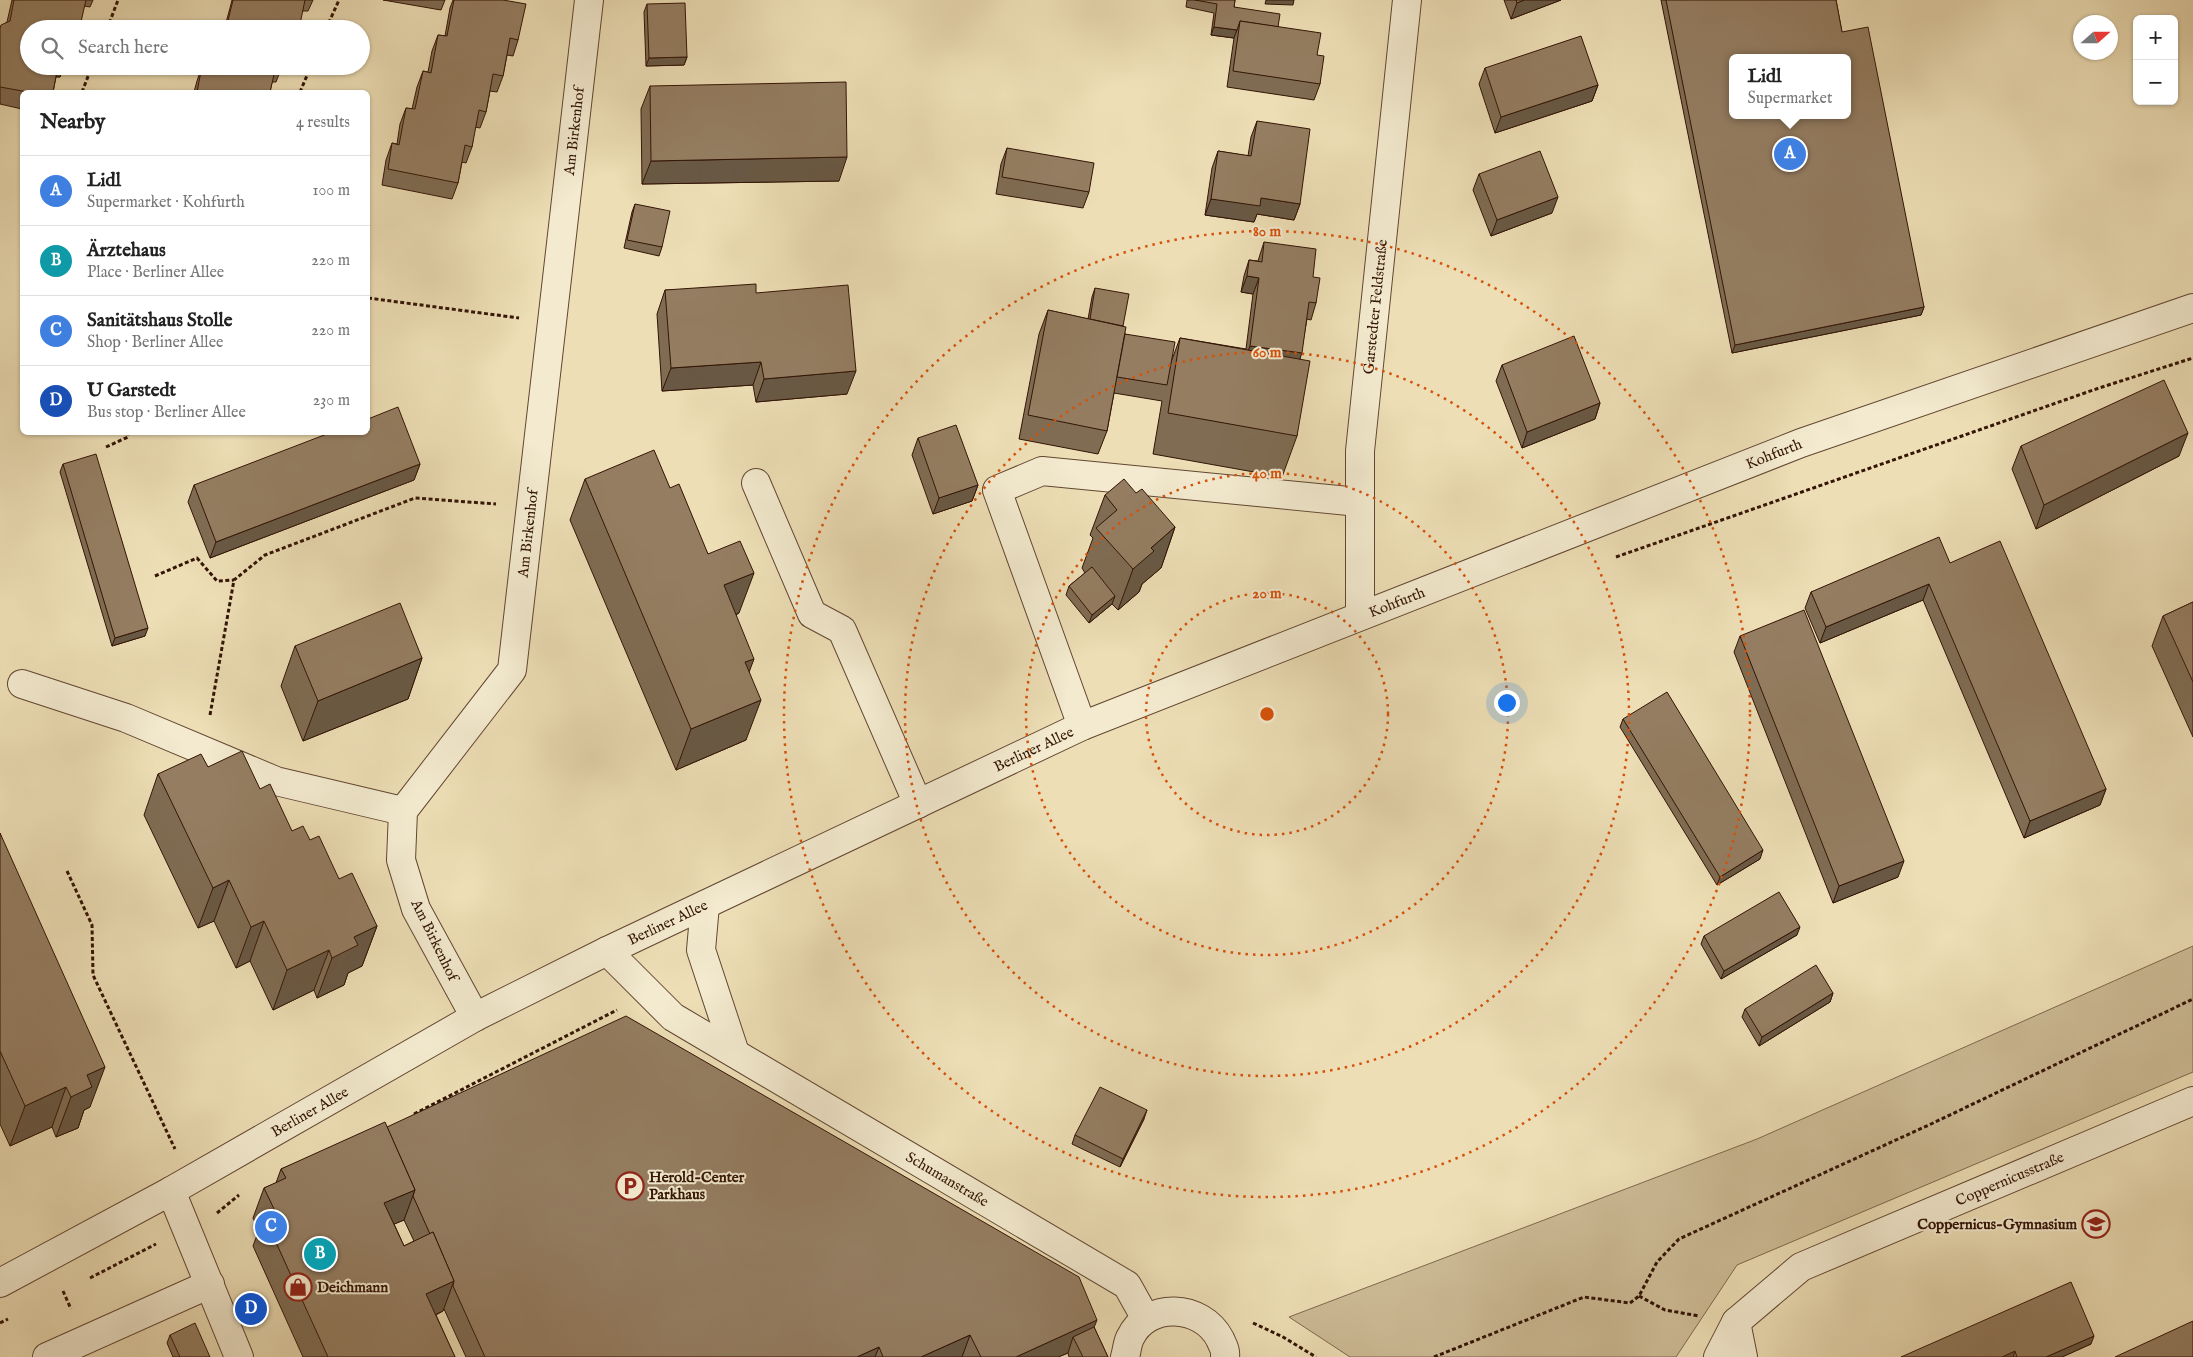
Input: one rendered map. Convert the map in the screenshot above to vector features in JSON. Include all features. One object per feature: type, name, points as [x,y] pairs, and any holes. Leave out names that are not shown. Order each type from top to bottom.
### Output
[{"type":"street","name":"Am Birkenhof","points":[[475,1018],[416,909],[401,860],[403,811],[512,670],[589,0]]},
{"type":"street","name":"Garstedter Feldstraße","points":[[1360,615],[1360,451],[1407,0]]},
{"type":"street","name":"Kohfurth","points":[[1360,615],[1801,443],[2193,308]]},
{"type":"street","points":[[1082,726],[997,490],[1042,471],[1359,502]]},
{"type":"street","points":[[756,483],[812,614],[842,630],[918,804]]},
{"type":"street","name":"Berliner Allee","points":[[0,1284],[180,1185],[475,1018],[607,951],[1082,726],[1360,615]]},
{"type":"street","points":[[22,684],[126,718],[276,781],[403,811]]},
{"type":"street","points":[[705,905],[700,950],[735,1053]]},
{"type":"street","name":"Schumanstraße","points":[[607,951],[673,1017],[1127,1285],[1146,1319]]},
{"type":"street","name":"Coppernicusstraße","points":[[1736,1322],[1801,1267],[2193,1101]]},
{"type":"street","points":[[180,1185],[187,1228],[239,1357]]},
{"type":"street","points":[[47,1357],[210,1284]]},
{"type":"street","points":[[1125,1357],[1130,1337],[1146,1319],[1170,1311],[1194,1314],[1214,1328],[1226,1350],[1226,1357]]},
{"type":"street","points":[[1718,1357],[1736,1322]]},
{"type":"street","points":[[1736,1322],[1744,1357]]},
{"type":"path","points":[[110,20],[118,0]]},
{"type":"path","points":[[330,20],[338,0]]},
{"type":"path","points":[[83,90],[89,75]]},
{"type":"path","points":[[301,90],[307,75]]},
{"type":"path","points":[[370,298],[552,322]]},
{"type":"path","points":[[1608,559],[2099,388],[2193,358]]},
{"type":"path","points":[[106,447],[128,437],[128,435]]},
{"type":"path","points":[[155,576],[197,558],[216,581],[234,580],[265,555],[414,498],[530,507]]},
{"type":"path","points":[[204,750],[234,580]]},
{"type":"path","points":[[67,871],[92,925],[93,975],[180,1185]]},
{"type":"path","points":[[406,1118],[616,1011],[642,988]]},
{"type":"path","points":[[1434,1357],[1584,1297],[1630,1303],[1638,1296],[1656,1262],[1679,1240],[1931,1124],[2193,1000]]},
{"type":"path","points":[[81,1282],[214,1216],[242,1193]]},
{"type":"path","points":[[55,1295],[72,1286]]},
{"type":"path","points":[[1638,1296],[1665,1310],[1736,1322]]},
{"type":"path","points":[[0,1323],[16,1315]]},
{"type":"path","points":[[1214,1328],[1240,1317],[1284,1337],[1316,1357]]},
{"type":"shaded area","points":[[2193,946],[2193,1072],[1737,1265],[1676,1357],[1350,1357],[1289,1317],[1757,1139]]},
{"type":"building","points":[[14,0],[86,0],[81,20],[20,20],[20,75],[56,75],[53,90],[20,91],[0,87],[0,28],[1,25],[10,21]]},
{"type":"building","points":[[233,0],[305,0],[301,20],[228,20]]},
{"type":"building","points":[[454,0],[503,0],[526,4],[518,40],[510,38],[503,76],[493,74],[486,112],[479,110],[472,147],[465,145],[458,183],[388,169],[392,143],[399,145],[406,108],[415,109],[423,71],[431,73],[438,35],[447,36]]},
{"type":"building","points":[[1195,0],[1235,0],[1234,7],[1280,14],[1278,27],[1240,21],[1237,30],[1214,27],[1217,4]]},
{"type":"building","points":[[1666,0],[1836,0],[1842,32],[1868,27],[1924,307],[1735,345]]},
{"type":"building","points":[[685,3],[687,57],[649,58],[647,4]]},
{"type":"building","points":[[1240,21],[1321,33],[1317,55],[1324,56],[1320,84],[1233,71]]},
{"type":"building","points":[[1581,36],[1598,85],[1501,117],[1485,68]]},
{"type":"building","points":[[200,75],[274,75],[270,90],[197,90]]},
{"type":"building","points":[[846,82],[847,157],[651,161],[650,86]]},
{"type":"building","points":[[1257,121],[1310,129],[1300,204],[1261,198],[1260,206],[1211,199],[1218,151],[1251,156]]},
{"type":"building","points":[[1007,148],[1094,163],[1089,192],[1002,177]]},
{"type":"building","points":[[1540,151],[1558,197],[1497,220],[1479,174]]},
{"type":"building","points":[[635,204],[670,211],[662,247],[627,240]]},
{"type":"building","points":[[1264,242],[1316,249],[1313,277],[1320,278],[1316,303],[1309,302],[1302,353],[1250,346],[1259,278],[1247,276],[1249,260],[1262,262]]},
{"type":"building","points":[[756,284],[756,293],[848,285],[856,371],[764,379],[761,362],[671,368],[665,290]]},
{"type":"building","points":[[1095,288],[1129,294],[1123,326],[1090,319]]},
{"type":"building","points":[[1048,310],[1126,327],[1107,431],[1028,415]]},
{"type":"building","points":[[1125,334],[1175,342],[1167,385],[1117,377]]},
{"type":"building","points":[[1574,336],[1600,403],[1527,432],[1502,365]]},
{"type":"building","points":[[1180,338],[1310,361],[1297,436],[1168,413]]},
{"type":"building","points":[[2164,380],[2188,433],[2044,505],[2021,446]]},
{"type":"building","points":[[398,407],[420,464],[216,542],[194,485],[324,435],[370,435],[370,418]]},
{"type":"building","points":[[956,425],[978,485],[939,498],[918,438]]},
{"type":"building","points":[[654,450],[670,488],[679,484],[708,554],[740,541],[754,573],[724,585],[754,659],[745,662],[761,700],[691,729],[585,479]]},
{"type":"building","points":[[96,454],[148,628],[115,638],[63,464]]},
{"type":"building","points":[[1124,479],[1136,493],[1142,489],[1175,527],[1151,548],[1154,551],[1133,569],[1096,528],[1117,510],[1105,495]]},
{"type":"building","points":[[1939,537],[1950,563],[2000,541],[2106,789],[2030,821],[1929,584],[1826,627],[1811,592]]},
{"type":"building","points":[[1092,567],[1115,596],[1092,615],[1069,586]]},
{"type":"building","points":[[2193,602],[2193,682],[2163,616]]},
{"type":"building","points":[[400,603],[422,658],[318,701],[295,646]]},
{"type":"building","points":[[1804,610],[1904,861],[1839,886],[1740,636]]},
{"type":"building","points":[[1667,692],[1763,850],[1720,877],[1623,719]]},
{"type":"building","points":[[242,751],[260,789],[270,784],[292,831],[303,826],[310,840],[319,836],[339,879],[352,873],[377,926],[354,937],[358,945],[332,958],[329,950],[287,970],[264,921],[251,927],[229,880],[213,888],[158,774],[201,754],[208,767]]},
{"type":"building","points":[[0,833],[105,1067],[87,1075],[92,1087],[71,1097],[66,1087],[25,1106],[0,1051]]},
{"type":"building","points":[[1779,892],[1800,927],[1724,971],[1704,936]]},
{"type":"building","points":[[1816,965],[1833,993],[1762,1037],[1745,1009]]},
{"type":"building","name":"Herold-Center Parkhaus","points":[[626,1016],[1079,1277],[1097,1320],[1016,1357],[981,1357],[970,1335],[921,1357],[883,1357],[879,1347],[857,1357],[485,1357],[453,1286],[454,1281],[433,1232],[430,1234],[413,1196],[415,1190],[387,1127]]},
{"type":"building","points":[[1100,1087],[1147,1110],[1123,1159],[1075,1135]]},
{"type":"building","points":[[385,1122],[415,1190],[384,1203],[404,1246],[433,1232],[454,1281],[426,1294],[455,1357],[328,1357],[264,1216],[275,1211],[264,1188],[286,1178],[281,1169]]},
{"type":"building","points":[[2071,1282],[2094,1336],[2046,1357],[2017,1357],[2015,1351],[2002,1357],[1901,1357]]},
{"type":"building","points":[[2193,1321],[2193,1357],[2115,1357]]},
{"type":"building","points":[[195,1323],[210,1357],[180,1357],[170,1335]]},
{"type":"building","points":[[1094,1327],[1108,1357],[1083,1357],[1073,1337]]},
{"type":"place","name":"Lidl","points":[[1790,154]]},
{"type":"place","name":"Herold-Center Parkhaus","points":[[630,1186]]},
{"type":"place","name":"Coppernicus-Gymnasium","points":[[2096,1224]]},
{"type":"place","name":"Sanitätshaus Stolle","points":[[271,1227]]},
{"type":"place","name":"Ärztehaus","points":[[320,1254]]},
{"type":"place","name":"Deichmann","points":[[298,1287]]},
{"type":"place","name":"U Garstedt","points":[[251,1309]]}]
